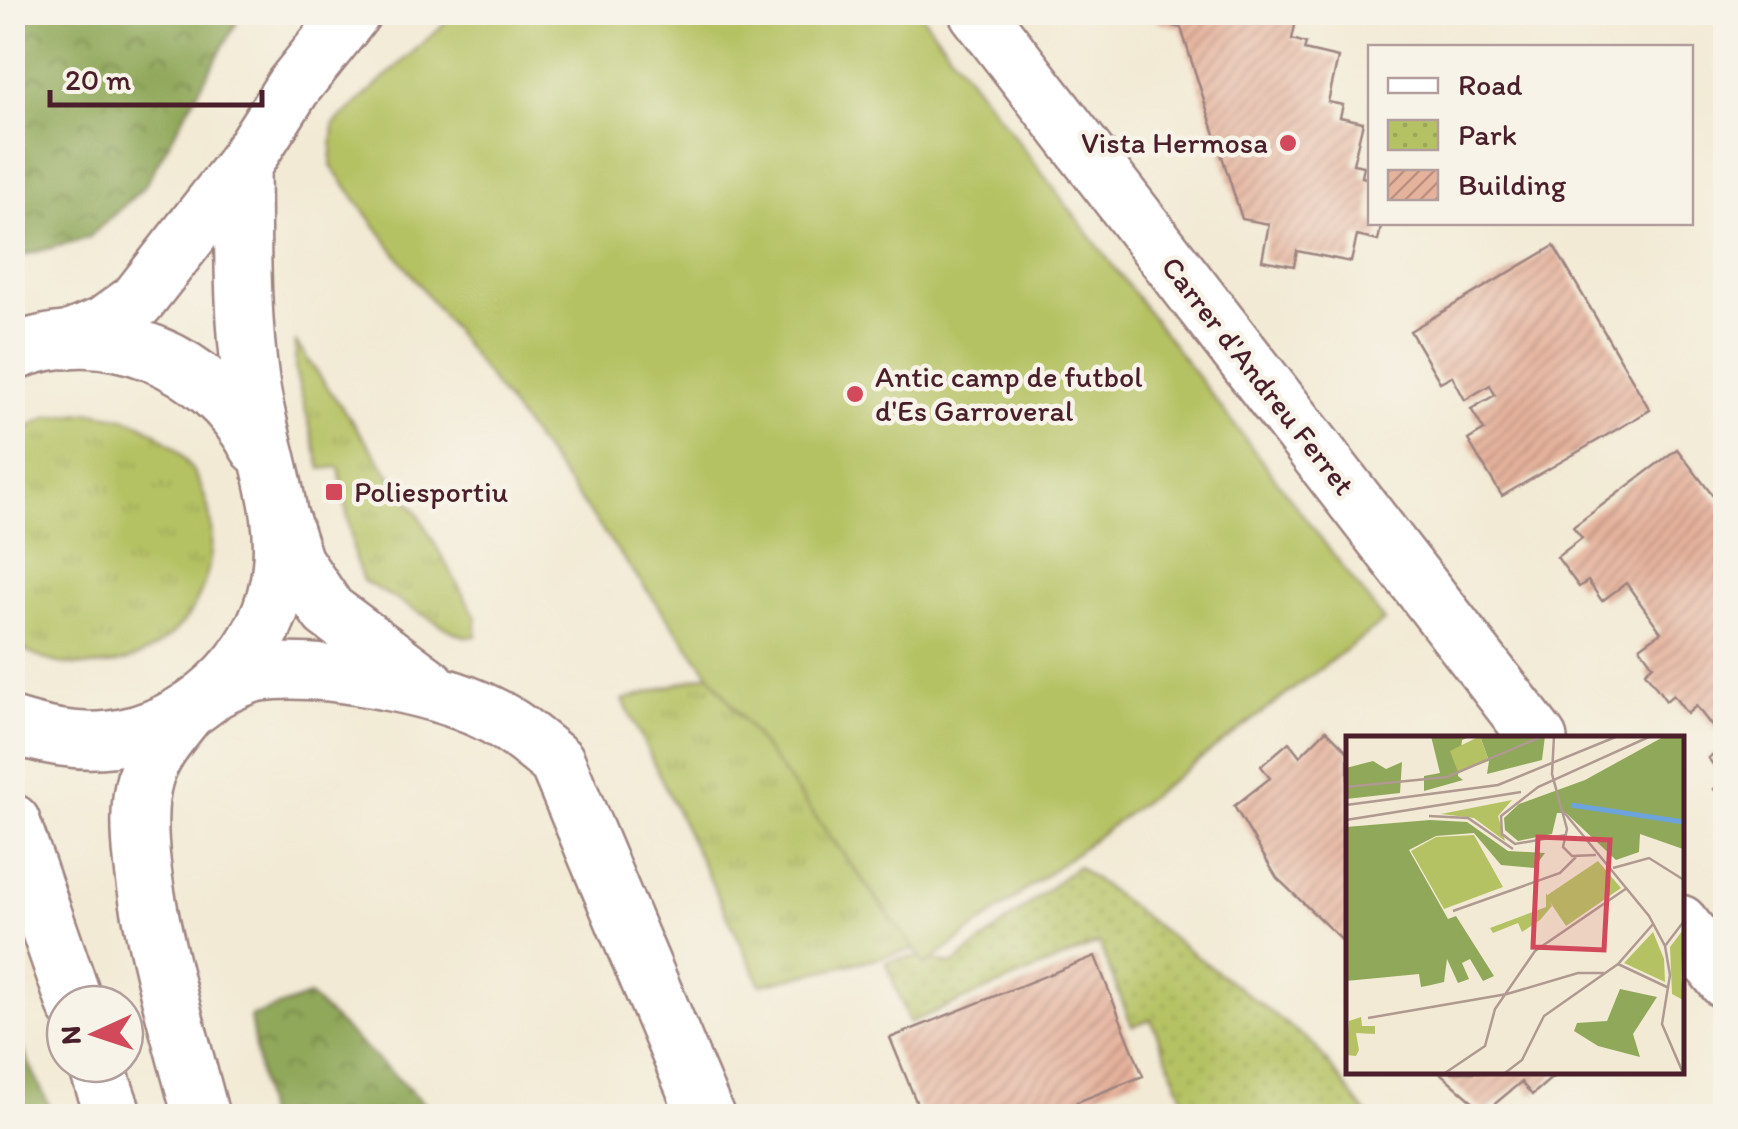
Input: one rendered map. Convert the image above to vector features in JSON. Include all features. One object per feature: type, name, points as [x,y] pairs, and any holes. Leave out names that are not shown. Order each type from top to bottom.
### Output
[{"type":"main road","points":[[65,340],[104,325],[136,301],[242,167],[294,87],[352,12]]},
{"type":"main road","name":"Carrer d'Andreu Ferret","points":[[977,12],[1536,736]]},
{"type":"main road","points":[[242,167],[244,326],[251,383],[267,463],[295,562],[328,611],[444,696]]},
{"type":"main road","points":[[12,354],[30,346],[65,340],[104,340],[164,356],[208,384],[230,404],[267,463]]},
{"type":"main road","points":[[201,1116],[149,905],[140,810],[145,777],[162,742],[246,655],[265,622],[278,583],[282,522]]},
{"type":"main road","points":[[12,726],[53,739],[109,740],[145,731],[257,673],[329,671],[444,696],[487,712],[525,735],[557,762],[706,1116]]},
{"type":"main road","points":[[12,822],[68,984]]},
{"type":"main road","points":[[1683,927],[1726,981]]},
{"type":"main road","points":[[103,1084],[114,1116]]},
{"type":"green space","points":[[13,12],[242,13],[144,187],[88,238],[13,258]]},
{"type":"green space","name":"Antic camp de futbol d'Es Garroveral","points":[[456,13],[920,13],[1384,621],[926,965],[331,166],[334,124]]},
{"type":"green space","points":[[296,343],[418,514],[476,617],[476,636],[456,633],[363,581],[355,559],[339,467],[321,469],[295,370]]},
{"type":"green space","points":[[92,412],[136,422],[175,449],[200,485],[211,526],[208,567],[194,606],[168,638],[130,659],[83,666],[46,660],[12,642],[13,435],[48,417]]},
{"type":"green space","points":[[740,665],[951,941],[761,985],[623,700]]},
{"type":"green space","points":[[1077,866],[1313,1044],[1368,1116],[1191,1116],[1151,1019],[1132,1026],[1099,943],[909,1023],[886,962],[911,957],[954,964]]},
{"type":"green space","points":[[309,996],[438,1116],[266,1116],[250,1017]]},
{"type":"green space","points":[[12,1027],[54,1116],[13,1116]]},
{"type":"building","name":"Vista Hermosa","points":[[1159,12],[1298,12],[1292,39],[1306,43],[1304,50],[1338,58],[1328,102],[1343,105],[1340,117],[1363,122],[1353,164],[1364,166],[1362,177],[1368,178],[1368,225],[1381,225],[1378,241],[1357,236],[1351,262],[1297,251],[1294,266],[1262,260],[1269,224],[1242,219],[1181,28],[1156,22]]},
{"type":"building","points":[[1554,246],[1650,410],[1502,496],[1468,440],[1484,430],[1471,409],[1495,395],[1490,385],[1465,400],[1452,376],[1440,382],[1410,331]]},
{"type":"building","points":[[1677,449],[1726,513],[1726,725],[1723,722],[1714,729],[1696,706],[1687,714],[1673,695],[1666,701],[1645,672],[1653,665],[1640,647],[1661,632],[1626,583],[1602,601],[1588,581],[1579,587],[1557,557],[1582,538],[1573,527]]},
{"type":"building","points":[[1326,730],[1346,750],[1346,944],[1277,878],[1234,806],[1270,778],[1261,766],[1289,742],[1300,756]]},
{"type":"building","points":[[1726,745],[1726,805],[1714,789],[1725,780],[1708,758]]},
{"type":"building","points":[[1095,956],[1143,1076],[1077,1102],[1083,1116],[922,1116],[890,1038]]},
{"type":"building","points":[[1441,1074],[1555,1075],[1532,1095],[1521,1082],[1485,1112]]},
{"type":"place","name":"Vista Hermosa","points":[[1288,143]]},
{"type":"place","name":"Antic camp de futbol d'Es Garroveral","points":[[855,394]]},
{"type":"place","name":"Poliesportiu","points":[[334,492]]}]
